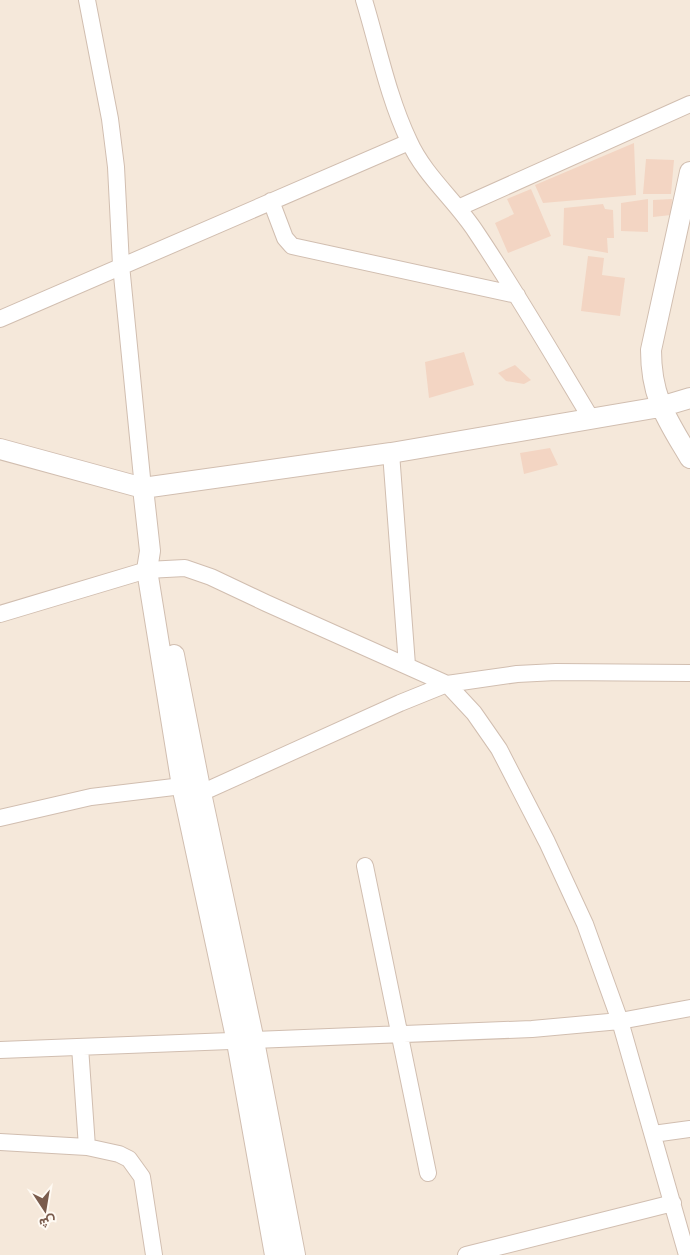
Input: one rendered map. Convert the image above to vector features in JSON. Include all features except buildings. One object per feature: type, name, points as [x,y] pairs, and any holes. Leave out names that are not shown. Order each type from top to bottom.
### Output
[{"type":"street","points":[[86,0],[110,119],[116,167],[121,265],[143,488],[182,786],[246,1041],[295,1255]]},
{"type":"street","points":[[364,0],[399,117],[409,142],[420,160],[458,208],[517,295],[592,420]]},
{"type":"street","points":[[458,208],[690,104]]},
{"type":"street","points":[[0,319],[121,265],[409,142]]},
{"type":"street","points":[[690,172],[651,350],[651,373],[660,407],[690,458]]},
{"type":"street","points":[[271,201],[286,238],[292,246],[517,295]]},
{"type":"street","points":[[0,449],[143,488],[391,453],[592,420],[660,407],[690,398]]},
{"type":"street","points":[[391,453],[407,665]]},
{"type":"street","points":[[152,563],[201,793],[246,1041],[275,1255]]},
{"type":"street","points":[[0,614],[152,563],[185,568],[211,577],[447,684],[474,712],[499,749],[547,842],[585,924],[620,1021],[687,1255]]},
{"type":"street","points":[[201,793],[400,703],[447,684],[498,676],[556,672],[690,673]]},
{"type":"street","points":[[0,818],[91,797],[182,786]]},
{"type":"street","points":[[365,866],[388,968],[398,1035],[428,1173]]},
{"type":"street","points":[[0,1050],[532,1029],[620,1021],[690,1008]]},
{"type":"street","points":[[80,1047],[87,1147]]},
{"type":"street","points":[[653,1134],[690,1129]]},
{"type":"street","points":[[0,1142],[87,1147],[119,1154],[129,1159],[142,1176],[154,1255]]},
{"type":"street","points":[[466,1255],[673,1203]]},
{"type":"shaded area","points":[[0,0],[690,0],[690,1255],[0,1255]]}]
